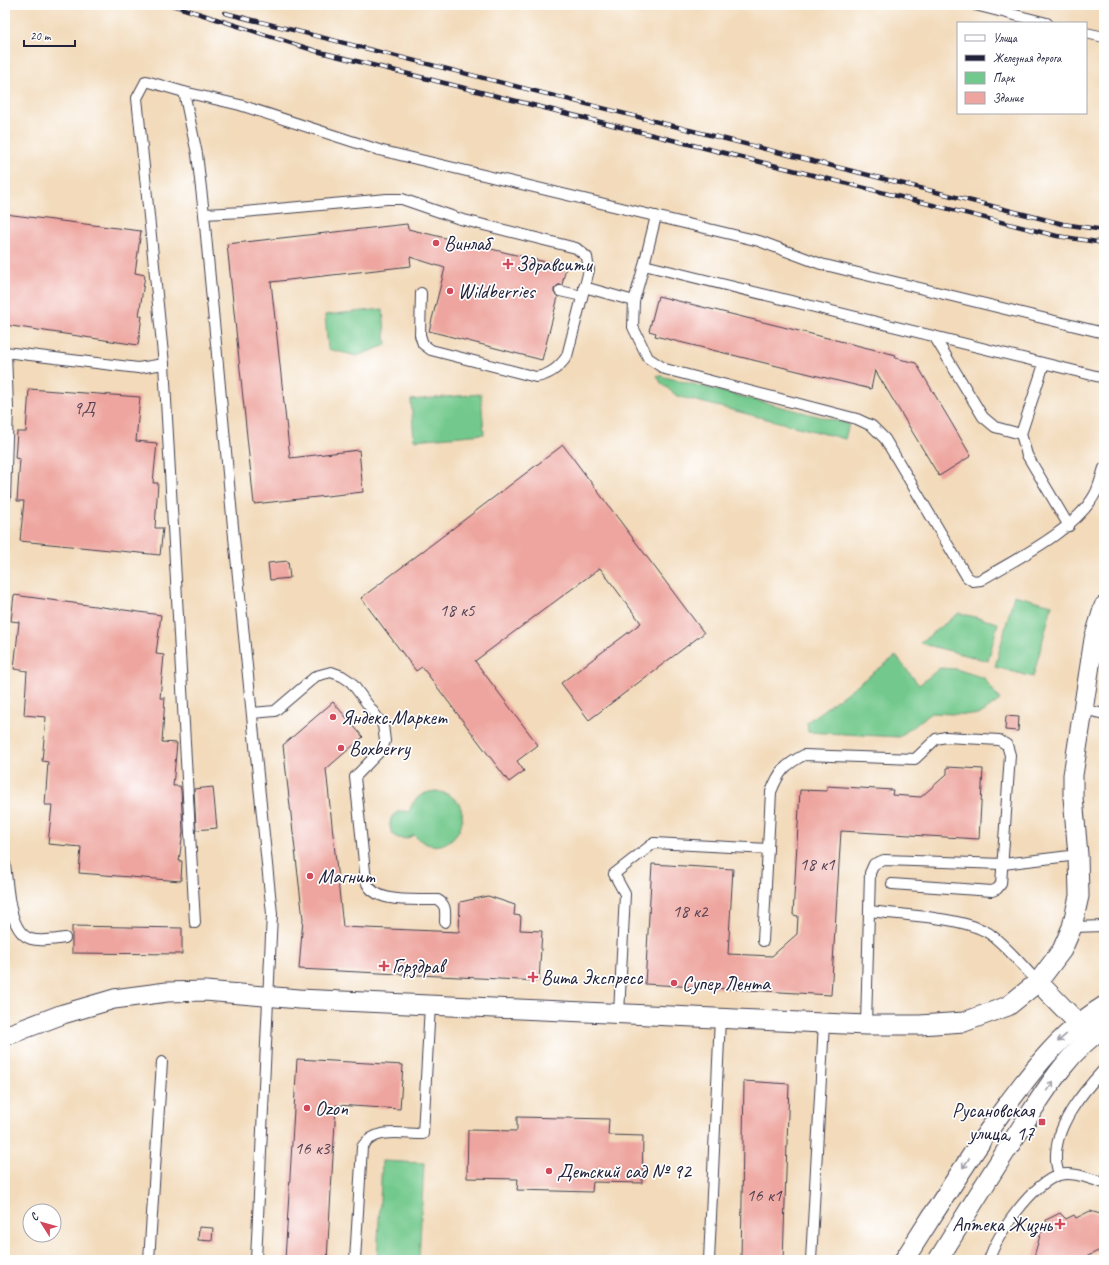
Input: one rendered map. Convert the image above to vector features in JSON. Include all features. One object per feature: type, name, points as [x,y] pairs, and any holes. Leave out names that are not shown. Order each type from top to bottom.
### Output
[{"type":"street","points":[[5,1036],[63,1014],[114,998],[167,992],[205,992],[430,1005],[824,1024],[920,1026],[964,1022],[1008,1006],[1038,982],[1062,950],[1072,927],[1079,896],[1073,775],[1094,639],[1104,606]]},
{"type":"street","points":[[1038,982],[1079,1024]]},
{"type":"street","points":[[904,1260],[974,1151],[1033,1070],[1059,1040],[1104,1006]]},
{"type":"street","points":[[943,1258],[991,1174],[1050,1085],[1074,1054],[1097,1034]]},
{"type":"lane","points":[[975,5],[1043,22]]},
{"type":"lane","points":[[1087,33],[1104,37]]},
{"type":"lane","points":[[195,923],[164,364],[137,98],[146,81],[184,92],[240,105],[379,150],[759,241],[821,264],[1104,333]]},
{"type":"lane","points":[[184,92],[197,154],[204,214],[272,914],[256,1260]]},
{"type":"lane","points":[[204,214],[402,199],[460,219],[576,248],[587,257],[589,270],[567,356],[561,364],[548,375],[536,377],[431,350],[423,344],[420,335],[421,293]]},
{"type":"lane","points":[[656,216],[634,301],[633,327],[648,358],[665,369],[857,419],[872,426],[885,439],[967,577],[973,581],[981,580],[1069,526],[1084,511],[1096,494],[1104,468]]},
{"type":"lane","points":[[644,265],[1104,378]]},
{"type":"lane","points":[[560,291],[583,292],[634,301]]},
{"type":"lane","points":[[934,336],[983,417],[995,427],[1021,434]]},
{"type":"lane","points":[[5,498],[8,408],[5,352],[138,368],[164,364]]},
{"type":"lane","points":[[1044,364],[1021,434],[1027,455],[1069,526]]},
{"type":"lane","points":[[252,713],[275,711],[316,676],[331,672],[342,676],[351,682],[383,725],[385,740],[382,749],[355,776],[364,867],[368,889],[376,895],[387,898],[438,900],[443,902],[446,908],[445,922]]},
{"type":"lane","points":[[1083,709],[1104,714]]},
{"type":"lane","points":[[763,941],[771,792],[777,776],[788,764],[804,755],[915,759],[936,739],[946,737],[999,740],[1007,745],[1010,755],[1003,864],[1000,884],[997,889],[992,891],[892,884]]},
{"type":"lane","points":[[619,1014],[625,894],[614,874],[654,843],[768,849]]},
{"type":"lane","points":[[866,1025],[870,873],[874,864],[884,860],[1003,864],[1078,855]]},
{"type":"lane","points":[[5,864],[14,923],[21,933],[32,939],[66,938]]},
{"type":"lane","points":[[869,911],[965,923],[989,933],[1006,948],[1038,982]]},
{"type":"lane","points":[[1072,927],[1104,926]]},
{"type":"lane","points":[[356,1260],[362,1147],[367,1138],[378,1133],[422,1134],[430,1005]]},
{"type":"lane","points":[[709,1260],[720,1018]]},
{"type":"lane","points":[[811,1260],[824,1024]]},
{"type":"lane","points":[[1079,1024],[1097,1034]]},
{"type":"lane","points":[[149,1260],[162,1062]]},
{"type":"lane","points":[[1059,1175],[1056,1160],[1057,1144],[1064,1125],[1094,1080],[1104,1069]]},
{"type":"lane","points":[[988,1260],[1002,1234],[1025,1201],[1042,1186],[1059,1175],[1076,1174],[1104,1183]]},
{"type":"green space","points":[[383,309],[386,345],[357,356],[328,349],[325,315]]},
{"type":"green space","points":[[657,375],[849,424],[845,439],[677,396],[661,383]]},
{"type":"green space","points":[[481,394],[484,434],[414,440],[411,400]]},
{"type":"green space","points":[[1014,595],[1052,605],[1033,677],[995,667]]},
{"type":"green space","points":[[959,613],[998,623],[988,661],[920,643]]},
{"type":"green space","points":[[896,656],[919,685],[940,668],[956,669],[984,678],[1000,700],[979,715],[931,713],[899,737],[808,732],[807,722]]},
{"type":"green space","points":[[436,791],[452,797],[460,807],[462,819],[459,830],[451,840],[440,845],[427,844],[414,835],[404,839],[397,837],[392,833],[390,827],[391,820],[394,815],[400,811],[409,812],[416,799],[423,794]]},
{"type":"green space","points":[[382,1161],[424,1163],[419,1260],[377,1260]]},
{"type":"building","points":[[5,214],[141,231],[135,273],[145,275],[139,316],[142,316],[138,345],[5,325]]},
{"type":"building","points":[[407,224],[408,229],[566,267],[562,285],[558,285],[554,289],[554,293],[558,297],[542,360],[429,331],[445,268],[410,257],[411,266],[271,282],[290,458],[359,450],[363,492],[254,504],[227,244]]},
{"type":"building","points":[[658,296],[896,355],[895,358],[916,363],[971,456],[939,476],[875,370],[871,389],[655,336],[656,333],[649,331]]},
{"type":"building","points":[[29,389],[140,397],[136,441],[157,443],[153,483],[158,483],[155,528],[163,528],[160,555],[20,541],[24,501],[17,501],[20,459],[15,458],[17,432],[26,432]]},
{"type":"building","points":[[563,445],[704,633],[589,720],[561,683],[641,623],[600,568],[475,661],[538,745],[517,761],[524,771],[509,782],[422,667],[416,671],[361,598]]},
{"type":"building","points":[[288,561],[290,578],[270,580],[268,563]]},
{"type":"building","points":[[14,595],[161,615],[156,654],[164,655],[160,698],[165,698],[162,742],[177,743],[173,786],[180,786],[181,790],[183,832],[179,861],[182,861],[181,881],[79,873],[81,847],[48,844],[52,805],[45,805],[48,762],[42,761],[46,717],[24,715],[27,671],[14,669],[19,622],[11,621]]},
{"type":"building","points":[[333,702],[363,737],[326,769],[343,927],[459,932],[460,902],[488,896],[515,905],[514,915],[521,916],[520,930],[542,931],[539,981],[299,969],[303,919],[283,745]]},
{"type":"building","points":[[1006,716],[1019,717],[1018,731],[1005,730]]},
{"type":"building","points":[[947,767],[983,769],[979,839],[841,831],[831,995],[645,984],[652,864],[733,869],[728,954],[772,956],[797,934],[798,916],[793,915],[800,790],[827,791],[827,786],[893,790],[892,795],[921,797],[947,774]]},
{"type":"building","points":[[213,787],[217,828],[196,830],[194,789]]},
{"type":"building","points":[[72,926],[182,928],[182,954],[72,953]]},
{"type":"building","points":[[297,1059],[403,1065],[400,1109],[336,1105],[327,1260],[285,1260]]},
{"type":"building","points":[[744,1081],[789,1084],[783,1260],[741,1260]]},
{"type":"building","points":[[517,1117],[609,1119],[608,1135],[643,1136],[642,1183],[593,1182],[592,1192],[517,1190],[518,1179],[467,1178],[468,1130],[517,1131]]},
{"type":"building","points":[[1090,1211],[1104,1215],[1104,1248],[1080,1260],[1033,1260],[1041,1232],[1048,1229],[1046,1220],[1060,1213],[1066,1219],[1074,1215],[1076,1218]]},
{"type":"building","points":[[199,1227],[213,1228],[212,1241],[198,1240]]},
{"type":"railway","points":[[172,5],[316,51],[1057,236],[1104,243]]},
{"type":"railway","points":[[225,13],[1063,224],[1104,230]]},
{"type":"place","name":"Винлаб","points":[[436,243]]},
{"type":"place","name":"Здравсити","points":[[508,264]]},
{"type":"place","name":"Wildberries","points":[[450,291]]},
{"type":"place","name":"Яндекс.Маркет","points":[[333,717]]},
{"type":"place","name":"Boxberry","points":[[341,748]]},
{"type":"place","name":"Магнит","points":[[310,876]]},
{"type":"place","name":"Горздрав","points":[[384,966]]},
{"type":"place","name":"Вита Экспресс","points":[[533,977]]},
{"type":"place","name":"Супер Лента","points":[[674,983]]},
{"type":"place","name":"Ozon","points":[[307,1108]]},
{"type":"place","name":"Русановская улица, 17","points":[[1042,1122]]},
{"type":"place","name":"Детский сад № 92","points":[[549,1171]]},
{"type":"place","name":"Аптека Жизнь","points":[[1060,1224]]}]
